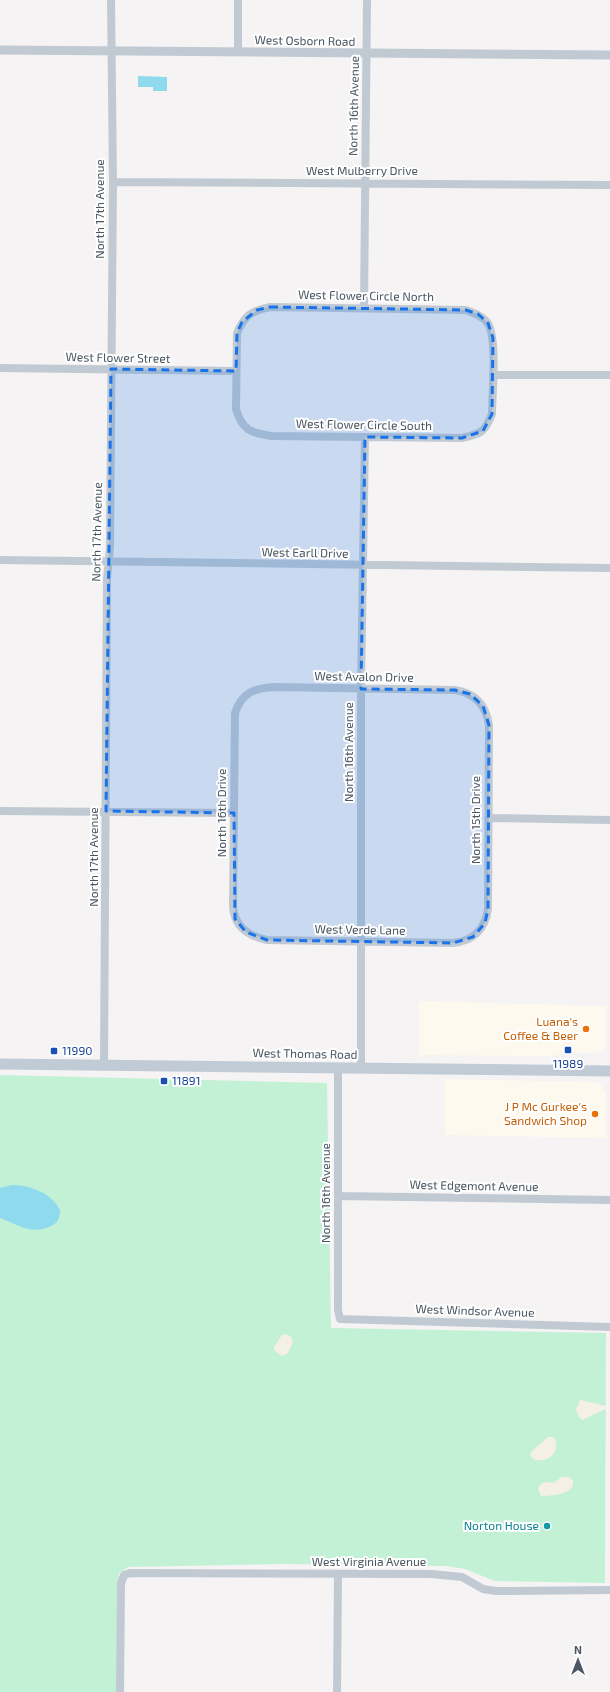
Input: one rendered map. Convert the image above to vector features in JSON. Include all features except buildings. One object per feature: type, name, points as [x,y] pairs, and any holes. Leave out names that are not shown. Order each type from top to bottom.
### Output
[{"type":"main road","name":"West Thomas Road","points":[[0,1064],[610,1071]]},
{"type":"street","name":"North 17th Avenue","points":[[104,1065],[107,579],[109,562],[113,182],[111,0]]},
{"type":"street","points":[[238,0],[238,52]]},
{"type":"street","name":"North 16th Avenue","points":[[364,308],[367,0]]},
{"type":"street","name":"West Osborn Road","points":[[0,50],[610,55]]},
{"type":"street","name":"West Mulberry Drive","points":[[113,182],[610,185]]},
{"type":"street","name":"West Flower Circle North","points":[[236,371],[237,333],[242,322],[248,315],[257,310],[270,307],[364,308],[466,310],[478,314],[488,323],[493,338],[493,375]]},
{"type":"street","name":"West Flower Street","points":[[0,368],[236,371]]},
{"type":"street","name":"West Flower Circle South","points":[[236,371],[236,409],[239,418],[248,430],[258,434],[271,436],[462,438],[473,436],[483,431],[492,414],[493,375]]},
{"type":"street","points":[[493,375],[610,376]]},
{"type":"street","name":"North 16th Avenue","points":[[361,1068],[361,689],[365,437]]},
{"type":"street","name":"West Earll Drive","points":[[0,560],[363,566],[610,568]]},
{"type":"street","name":"West Avalon Drive","points":[[248,694],[262,688],[275,687],[454,690],[470,694],[479,702]]},
{"type":"street","name":"North 16th Drive","points":[[246,932],[239,925],[234,912],[234,718],[238,706],[248,694]]},
{"type":"street","name":"North 15th Drive","points":[[473,937],[485,923],[488,909],[488,725],[486,712],[479,702]]},
{"type":"street","points":[[0,811],[234,813]]},
{"type":"street","points":[[488,818],[610,820]]},
{"type":"street","name":"West Verde Lane","points":[[246,932],[256,938],[267,940],[453,943],[466,941],[473,937]]},
{"type":"street","name":"North 16th Avenue","points":[[338,1068],[338,1310],[340,1319]]},
{"type":"street","name":"West Edgemont Avenue","points":[[338,1196],[610,1200]]},
{"type":"street","name":"West Windsor Avenue","points":[[340,1319],[610,1327]]},
{"type":"street","name":"West Virginia Avenue","points":[[120,1692],[121,1584],[124,1576],[130,1573],[450,1575],[462,1577],[483,1589],[496,1591],[610,1590]]},
{"type":"street","points":[[337,1692],[338,1574]]},
{"type":"highlighted area","points":[[270,307],[466,310],[478,314],[488,323],[493,338],[492,414],[483,431],[462,438],[365,437],[361,689],[455,690],[470,694],[483,706],[489,725],[488,909],[485,923],[473,937],[453,943],[267,940],[246,932],[235,919],[234,813],[106,811],[111,369],[236,371],[237,333],[242,322],[257,310]]},
{"type":"shaded area","points":[[419,1001],[606,1006],[606,1045],[604,1050],[597,1053],[569,1053],[552,1056],[419,1055]]},
{"type":"shaded area","points":[[445,1079],[596,1082],[600,1084],[606,1093],[606,1138],[445,1135]]},
{"type":"green space","points":[[0,1075],[327,1083],[331,1328],[606,1333],[605,1583],[495,1581],[465,1569],[446,1566],[282,1564],[129,1567],[119,1573],[117,1692],[0,1692]]},
{"type":"sand","points":[[286,1334],[291,1337],[293,1342],[287,1354],[282,1356],[275,1351],[274,1347],[282,1335]]},
{"type":"sand","points":[[580,1400],[606,1406],[606,1409],[582,1420],[576,1410]]},
{"type":"sand","points":[[548,1437],[553,1437],[556,1441],[553,1454],[542,1460],[533,1459],[530,1455],[531,1452]]},
{"type":"sand","points":[[562,1477],[569,1477],[573,1480],[571,1489],[562,1494],[541,1496],[538,1489],[541,1484],[546,1482],[553,1483]]},
{"type":"water","points":[[138,76],[167,77],[167,91],[153,91],[153,87],[138,87]]},
{"type":"water","points":[[12,1185],[33,1188],[52,1199],[60,1210],[59,1219],[56,1223],[49,1227],[36,1230],[24,1228],[0,1218],[0,1188]]},
{"type":"place","name":"Luana's Coffee & Beer","points":[[586,1029]]},
{"type":"place","name":"11989","points":[[568,1050]]},
{"type":"place","name":"11990","points":[[54,1051]]},
{"type":"place","name":"11891","points":[[164,1081]]},
{"type":"place","name":"J P Mc Gurkee's Sandwich Shop","points":[[595,1114]]},
{"type":"place","name":"Norton House","points":[[547,1526]]}]
